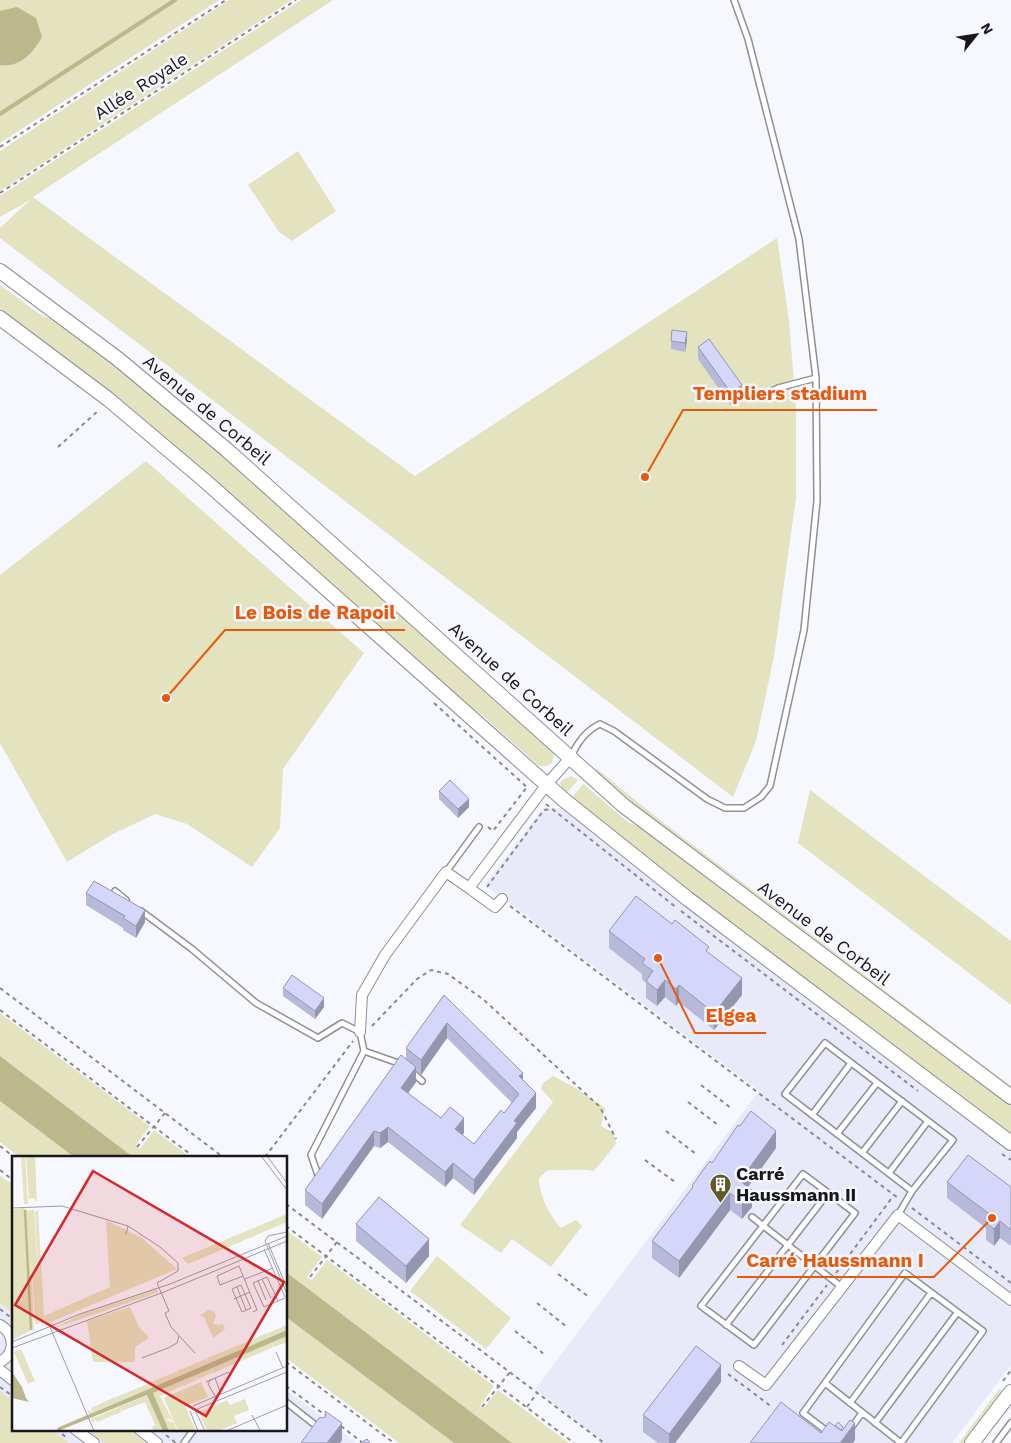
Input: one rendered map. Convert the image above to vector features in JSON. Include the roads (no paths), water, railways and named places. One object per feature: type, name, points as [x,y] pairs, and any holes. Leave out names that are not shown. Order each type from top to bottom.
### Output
[{"type":"main road","name":"Avenue de Corbeil","points":[[0,271],[118,359],[220,444],[624,806],[1011,1097]]},
{"type":"main road","points":[[0,318],[108,399],[204,480],[547,784],[688,899],[1011,1143]]},
{"type":"main road","points":[[972,1443],[1011,1392]]},
{"type":"street","points":[[472,883],[547,784],[570,758]]},
{"type":"street","points":[[360,1032],[362,995],[385,956],[446,872],[472,883],[495,907],[502,899]]},
{"type":"street","points":[[738,1366],[766,1385],[844,1288],[898,1215],[1011,1300]]},
{"type":"street","points":[[0,1325],[12,1335],[11,1350],[0,1362]]},
{"type":"street","points":[[0,1370],[12,1379]]},
{"type":"street","points":[[76,1430],[94,1443]]},
{"type":"street","points":[[140,1430],[157,1443]]},
{"type":"lane","points":[[570,758],[576,744],[592,728],[600,724],[614,731],[707,799],[725,808],[744,808],[761,797],[770,786],[804,630],[817,501],[816,378],[799,239],[748,39],[734,0]]},
{"type":"lane","points":[[763,395],[778,388],[816,378]]},
{"type":"lane","points":[[446,872],[479,827]]},
{"type":"lane","points":[[115,892],[130,903]]},
{"type":"lane","points":[[138,909],[192,949],[256,1003],[318,1038],[342,1023],[360,1032],[364,1051],[311,1155],[318,1175]]},
{"type":"lane","points":[[898,1215],[912,1190],[953,1140],[825,1043],[785,1094],[912,1190]]},
{"type":"lane","points":[[364,1051],[397,1061],[422,1081]]},
{"type":"lane","points":[[812,1115],[851,1063]]},
{"type":"lane","points":[[837,1134],[877,1083]]},
{"type":"lane","points":[[862,1153],[902,1101]]},
{"type":"lane","points":[[889,1173],[928,1121]]},
{"type":"lane","points":[[803,1174],[828,1193],[855,1213],[754,1345],[701,1306],[803,1174]]},
{"type":"lane","points":[[726,1325],[789,1246],[828,1193]]},
{"type":"lane","points":[[752,1217],[844,1288]]},
{"type":"lane","points":[[825,1383],[901,1443],[983,1331],[905,1273],[825,1383],[803,1414],[833,1436]]},
{"type":"lane","points":[[850,1403],[931,1293]]},
{"type":"lane","points":[[875,1423],[958,1313]]},
{"type":"lane","points":[[288,1404],[322,1431]]},
{"type":"lane","points":[[846,1435],[862,1413]]},
{"type":"lane","points":[[996,1443],[1011,1423]]},
{"type":"lane","points":[[184,1443],[193,1430]]},
{"type":"waterway","points":[[0,114],[175,0]]},
{"type":"place","name":"Templiers stadium","points":[[645,477]]},
{"type":"place","name":"Le Bois de Rapoil","points":[[166,698]]},
{"type":"place","name":"Elgea","points":[[658,958]]},
{"type":"place","name":"Carré Haussmann II","points":[[720,1203]]},
{"type":"place","name":"Carré Haussmann I","points":[[992,1218]]}]
